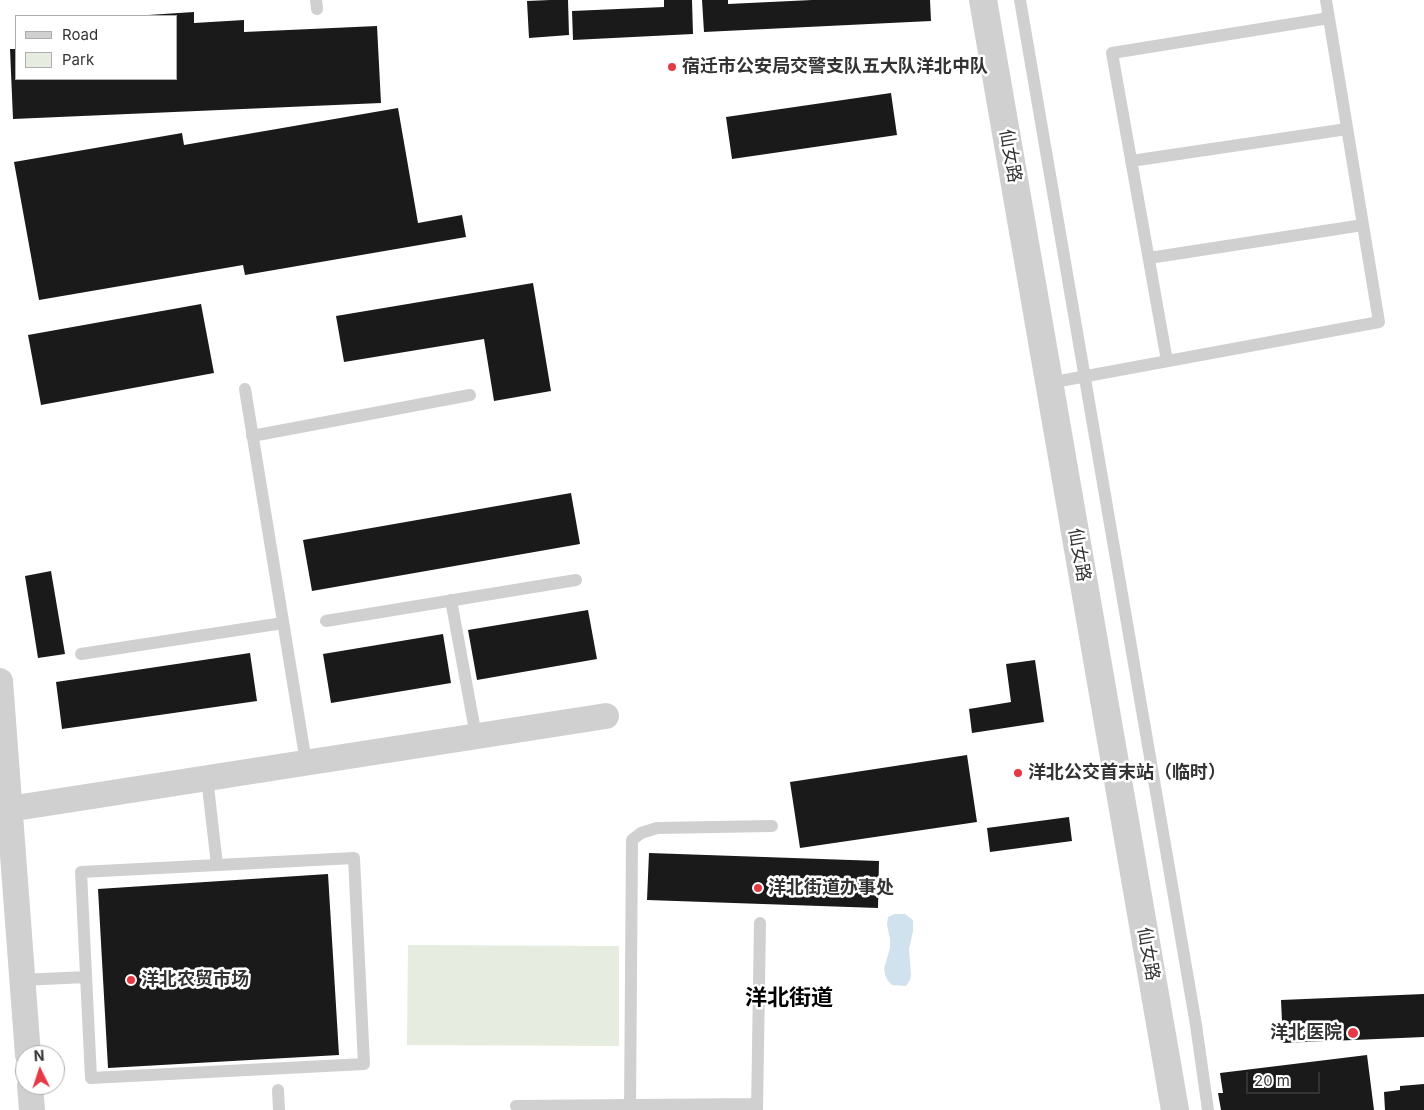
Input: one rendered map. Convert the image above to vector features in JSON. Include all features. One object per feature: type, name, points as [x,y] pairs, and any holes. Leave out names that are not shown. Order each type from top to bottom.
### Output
[{"type":"street","name":"仙女路","points":[[983,0],[1175,1110]]},
{"type":"street","points":[[0,681],[27,1045]]},
{"type":"street","points":[[10,809],[606,716]]},
{"type":"street","points":[[31,1095],[32,1110]]},
{"type":"lane","points":[[1020,0],[1192,1005],[1208,1110]]},
{"type":"lane","points":[[1049,383],[1379,322],[1326,0]]},
{"type":"lane","points":[[1167,361],[1112,53],[1329,18]]},
{"type":"lane","points":[[1131,161],[1347,129]]},
{"type":"lane","points":[[1149,258],[1362,225]]},
{"type":"lane","points":[[245,389],[306,762]]},
{"type":"lane","points":[[252,436],[470,395]]},
{"type":"lane","points":[[326,621],[576,580]]},
{"type":"lane","points":[[451,600],[476,736]]},
{"type":"lane","points":[[81,654],[283,623]]},
{"type":"lane","points":[[207,778],[217,865]]},
{"type":"lane","points":[[630,1108],[632,840],[641,833],[657,828],[772,826]]},
{"type":"lane","points":[[354,858],[364,1064],[91,1078],[86,977],[81,872],[354,858]]},
{"type":"lane","points":[[516,1106],[630,1108],[757,1107],[760,923]]},
{"type":"lane","points":[[22,980],[86,977]]},
{"type":"lane","points":[[278,1090],[279,1110]]},
{"type":"green space","points":[[408,945],[619,946],[619,1046],[407,1045]]},
{"type":"water","points":[[894,914],[905,914],[913,920],[913,931],[909,949],[911,974],[906,986],[892,985],[885,975],[884,969],[890,948],[887,925],[888,917]]},
{"type":"building","points":[[568,0],[569,35],[529,38],[527,1]]},
{"type":"building","points":[[664,0],[692,0],[693,34],[573,40],[572,11],[664,7]]},
{"type":"building","points":[[702,0],[728,0],[728,4],[812,0],[930,0],[931,21],[704,32]]},
{"type":"building","points":[[194,12],[194,23],[244,20],[244,32],[377,26],[381,103],[13,119],[10,49],[15,49],[15,80],[178,80],[178,15],[148,15]]},
{"type":"building","points":[[891,93],[897,135],[732,159],[726,117]]},
{"type":"building","points":[[398,108],[418,223],[462,215],[466,237],[245,275],[243,265],[39,300],[14,162],[182,133],[184,145]]},
{"type":"building","points":[[533,283],[551,391],[494,401],[484,339],[344,362],[336,316]]},
{"type":"building","points":[[201,304],[214,373],[41,405],[28,335]]},
{"type":"building","points":[[571,493],[580,544],[312,591],[303,540]]},
{"type":"building","points":[[51,571],[65,654],[38,658],[25,576]]},
{"type":"building","points":[[588,610],[597,659],[477,680],[468,630]]},
{"type":"building","points":[[443,634],[451,683],[331,703],[323,654]]},
{"type":"building","points":[[250,653],[257,701],[62,729],[56,682]]},
{"type":"building","points":[[1035,660],[1044,722],[972,733],[969,709],[1011,702],[1006,664]]},
{"type":"building","points":[[967,755],[977,822],[800,848],[790,782]]},
{"type":"building","points":[[1069,817],[1072,841],[990,852],[987,828]]},
{"type":"building","points":[[649,853],[879,861],[878,908],[647,900]]},
{"type":"building","points":[[328,874],[339,1055],[108,1068],[98,889]]},
{"type":"building","points":[[1424,994],[1424,1037],[1283,1043],[1281,1000]]},
{"type":"building","points":[[1367,1055],[1374,1110],[1221,1110],[1218,1093],[1223,1093],[1220,1073]]},
{"type":"building","points":[[1424,1084],[1424,1110],[1385,1110],[1384,1092],[1400,1090],[1400,1086]]},
{"type":"place","name":"宿迁市公安局交警支队五大队洋北中队","points":[[672,67]]},
{"type":"place","name":"洋北公交首末站（临时）","points":[[1018,773]]},
{"type":"place","name":"洋北街道办事处","points":[[758,888]]},
{"type":"place","name":"洋北农贸市场","points":[[131,980]]},
{"type":"place","name":"洋北医院","points":[[1353,1033]]},
{"type":"district","name":"洋北街道","points":[[789,998]]}]
